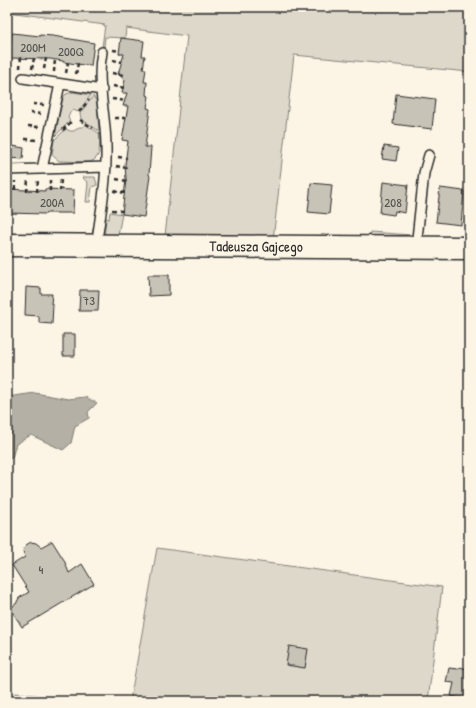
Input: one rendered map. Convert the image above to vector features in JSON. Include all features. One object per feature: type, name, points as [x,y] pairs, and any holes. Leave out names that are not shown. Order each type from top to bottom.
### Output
[{"type":"street","name":"Tadeusza Gajcego","points":[[7,245],[469,248]]},
{"type":"lane","points":[[96,246],[110,166],[106,145],[105,88],[100,65],[105,56]]},
{"type":"lane","points":[[23,78],[63,80],[105,88]]},
{"type":"lane","points":[[40,172],[63,80]]},
{"type":"lane","points":[[416,248],[424,173],[430,155]]},
{"type":"lane","points":[[7,170],[40,172],[110,166]]},
{"type":"path","points":[[105,56],[122,62]]},
{"type":"path","points":[[31,73],[34,58]]},
{"type":"path","points":[[44,74],[46,58]]},
{"type":"path","points":[[53,76],[55,59]]},
{"type":"path","points":[[63,80],[68,62]]},
{"type":"path","points":[[76,78],[78,63]]},
{"type":"path","points":[[108,73],[123,75]]},
{"type":"path","points":[[105,88],[125,88]]},
{"type":"path","points":[[110,99],[126,101]]},
{"type":"path","points":[[33,104],[48,105]]},
{"type":"path","points":[[30,113],[46,114]]},
{"type":"path","points":[[111,117],[126,118]]},
{"type":"path","points":[[28,126],[43,128]]},
{"type":"path","points":[[25,139],[40,140]]},
{"type":"path","points":[[115,157],[127,158]]},
{"type":"path","points":[[110,166],[127,168]]},
{"type":"path","points":[[38,192],[40,172]]},
{"type":"path","points":[[28,175],[28,192]]},
{"type":"path","points":[[50,175],[50,191]]},
{"type":"path","points":[[60,191],[61,175]]},
{"type":"path","points":[[113,179],[127,181]]},
{"type":"path","points":[[111,191],[125,193]]},
{"type":"path","points":[[108,209],[123,211]]},
{"type":"shaded area","points":[[7,7],[469,7],[469,72],[294,55],[273,240],[104,239],[106,218],[109,219],[110,212],[122,214],[118,235],[165,236],[187,36],[126,28],[125,38],[105,37],[104,47],[102,47],[105,25],[8,12],[7,17]]},
{"type":"shaded area","points":[[73,92],[91,95],[78,112],[73,110],[70,112],[68,118],[70,121],[55,136],[63,98],[66,94]]},
{"type":"shaded area","points":[[93,96],[97,102],[99,131],[81,119],[80,113]]},
{"type":"shaded area","points":[[85,124],[100,134],[99,153],[94,160],[90,162],[59,161],[52,155],[54,140],[66,129],[74,131],[79,127],[83,127]]},
{"type":"shaded area","points":[[82,177],[95,177],[97,185],[92,187],[90,202],[86,202],[88,183]]},
{"type":"shaded area","points":[[370,232],[412,235],[410,239],[369,240]]},
{"type":"shaded area","points":[[35,393],[68,399],[85,397],[97,403],[88,412],[89,418],[75,426],[71,443],[63,450],[31,435],[16,444],[12,458],[7,459],[7,397]]},
{"type":"shaded area","points":[[157,548],[442,587],[428,701],[130,701]]},
{"type":"shaded area","points":[[15,693],[93,701],[14,701]]},
{"type":"building","points":[[12,33],[53,36],[94,43],[91,66],[50,59],[9,58]]},
{"type":"building","points":[[121,38],[144,41],[142,56],[145,56],[143,69],[146,69],[144,82],[147,82],[146,95],[149,96],[147,108],[150,109],[145,147],[151,147],[150,176],[144,217],[122,214],[128,141],[122,140],[128,106],[123,106],[127,93],[122,93],[125,80],[118,74],[124,54],[119,54]]},
{"type":"building","points":[[396,94],[435,99],[432,129],[393,124]]},
{"type":"building","points":[[7,145],[24,148],[23,159],[7,158]]},
{"type":"building","points":[[384,146],[398,148],[396,161],[382,159]]},
{"type":"building","points":[[383,182],[408,185],[405,213],[395,211],[394,215],[380,213]]},
{"type":"building","points":[[311,183],[332,185],[329,214],[308,212]]},
{"type":"building","points":[[440,188],[464,191],[461,225],[436,222]]},
{"type":"building","points":[[7,189],[45,191],[45,189],[74,190],[73,213],[7,213]]},
{"type":"building","points":[[148,275],[169,275],[169,295],[149,296]]},
{"type":"building","points":[[26,287],[41,288],[41,294],[52,294],[52,324],[39,323],[39,316],[25,315]]},
{"type":"building","points":[[80,290],[99,290],[98,311],[79,311]]},
{"type":"building","points":[[63,334],[75,334],[75,356],[63,356]]},
{"type":"building","points":[[52,541],[64,560],[69,573],[82,564],[94,584],[22,627],[10,608],[16,604],[19,598],[29,592],[12,565],[25,557],[23,551],[26,545],[31,542],[36,543],[41,547]]},
{"type":"building","points":[[289,646],[308,649],[305,668],[286,665]]},
{"type":"building","points":[[460,667],[467,669],[469,676],[469,700],[451,696],[454,683],[446,682],[449,668],[457,669]]}]
